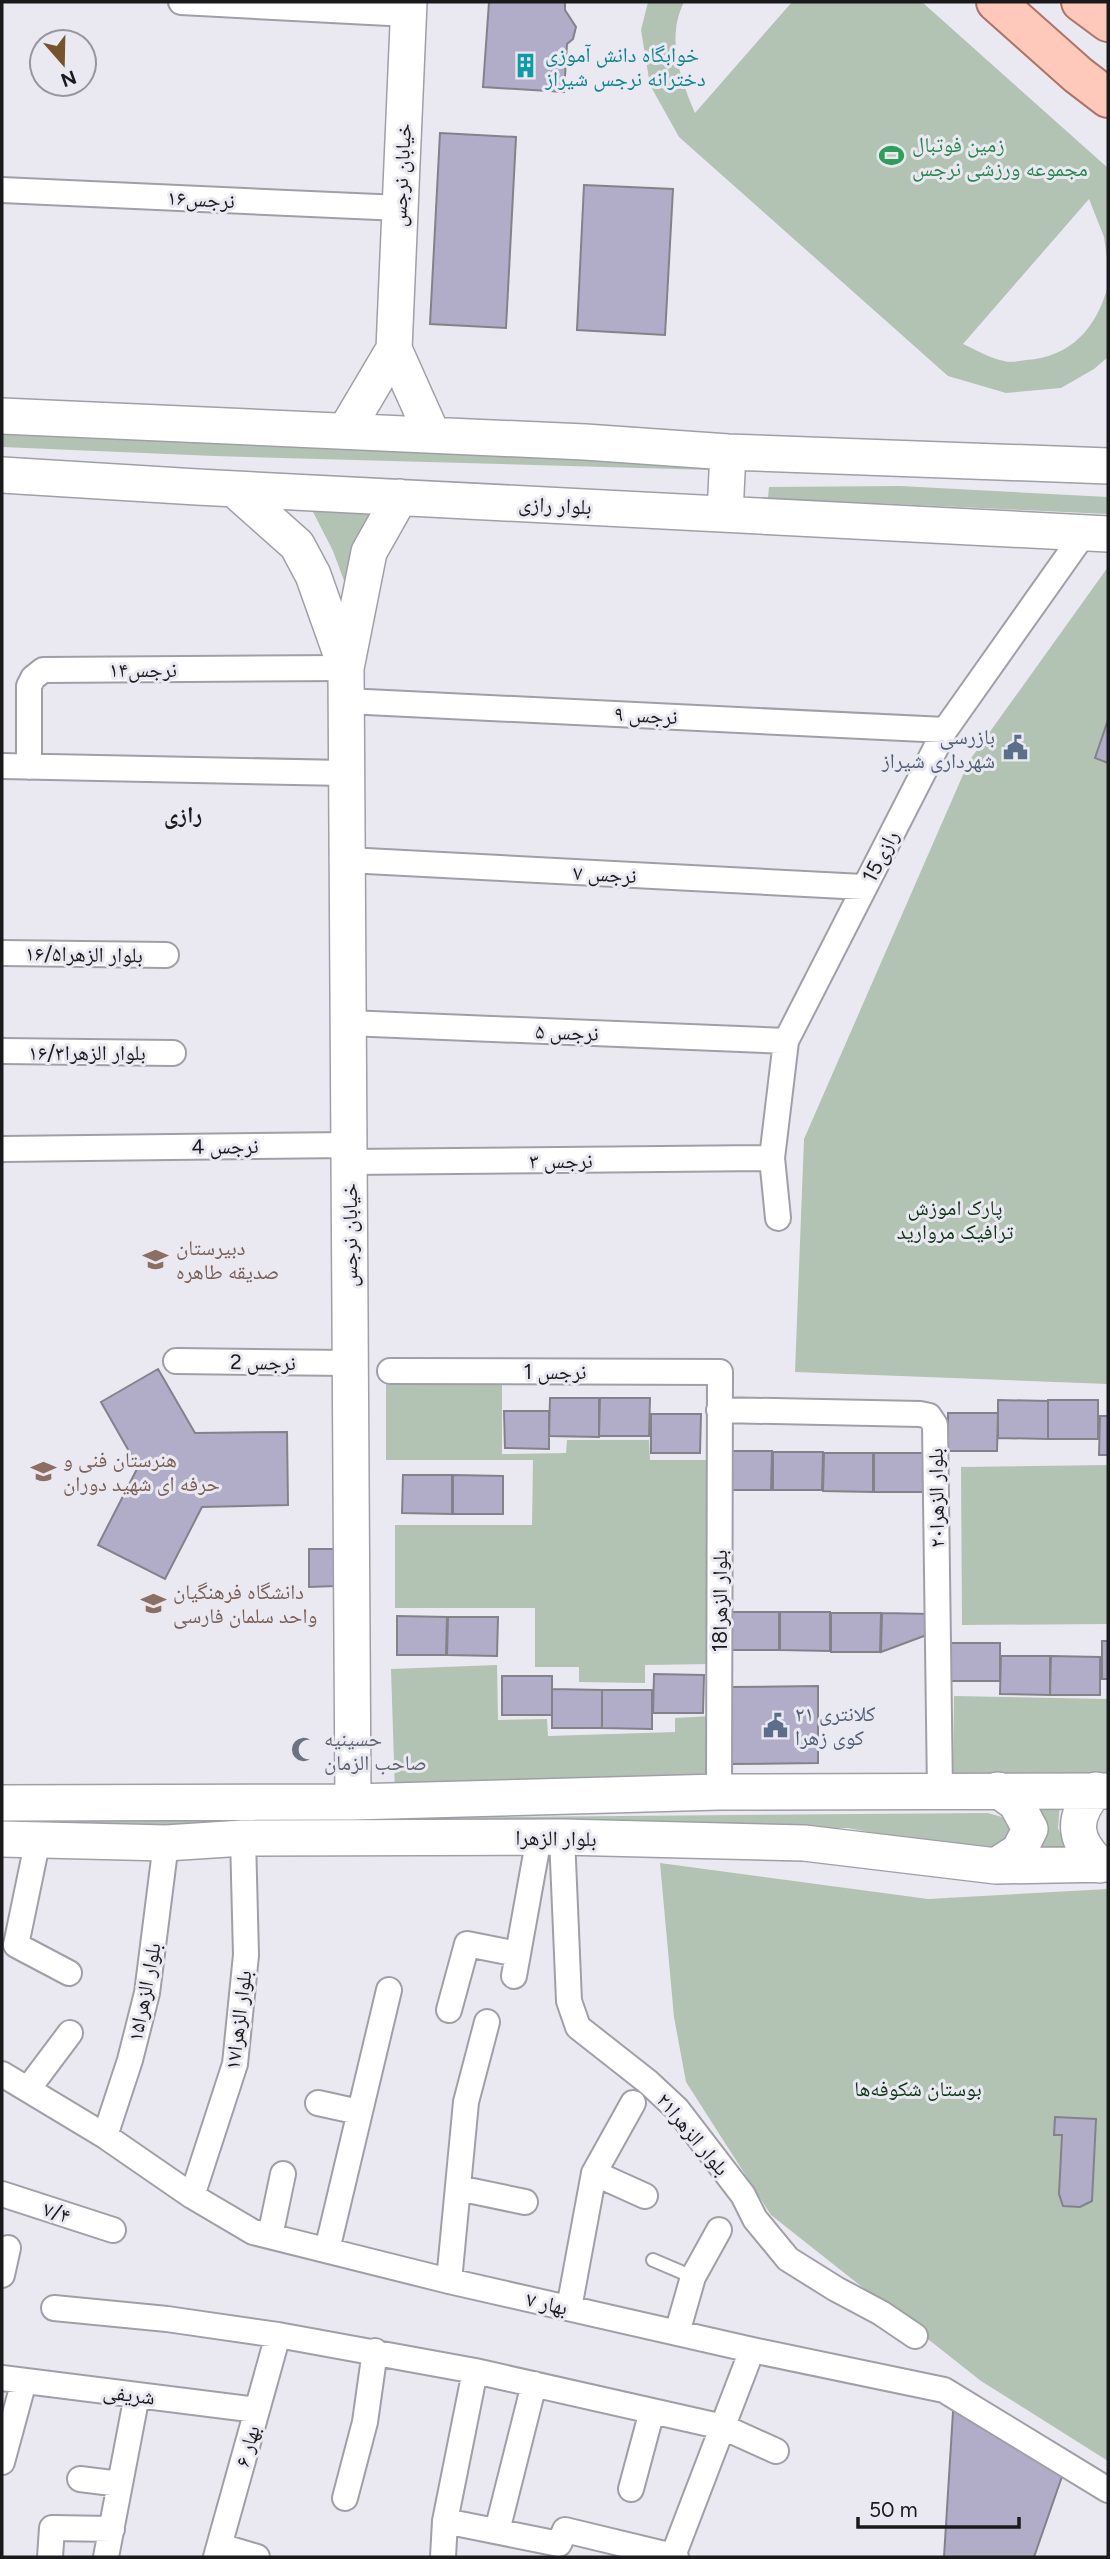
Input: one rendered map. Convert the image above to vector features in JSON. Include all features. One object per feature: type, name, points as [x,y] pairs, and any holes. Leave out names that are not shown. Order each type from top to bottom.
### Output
[{"type":"main road","points":[[996,2],[1108,98]]},
{"type":"main road","points":[[1081,2],[1108,22]]},
{"type":"main road","name":"خیابان نرجس","points":[[394,349],[409,8]]},
{"type":"main road","points":[[346,430],[394,349]]},
{"type":"main road","points":[[394,349],[432,434]]},
{"type":"main road","points":[[2,415],[432,434],[728,452],[1108,466]]},
{"type":"main road","points":[[726,514],[728,452]]},
{"type":"main road","name":"بلوار رازی","points":[[2,475],[1097,533]]},
{"type":"main road","points":[[234,489],[297,545],[313,575],[346,685]]},
{"type":"main road","points":[[346,685],[369,552],[400,497]]},
{"type":"main road","name":"خیابان نرجس","points":[[346,685],[353,1802]]},
{"type":"main road","points":[[996,1866],[1019,1851],[1030,1829],[1016,1803],[998,1790]]},
{"type":"main road","points":[[1102,1791],[1081,1811],[1078,1829],[1084,1848],[1104,1864]]},
{"type":"main road","name":"بلوار الزهرا","points":[[2,1803],[353,1802],[719,1792],[1102,1791]]},
{"type":"main road","name":"بلوار الزهرا","points":[[2,1839],[166,1843],[243,1838],[550,1837],[804,1843],[996,1866],[1104,1864]]},
{"type":"street","points":[[181,2],[409,8]]},
{"type":"street","name":"نرجس۱۶","points":[[2,190],[400,208]]},
{"type":"street","name":"15رازی","points":[[778,1217],[772,1158],[786,1041],[945,730],[1097,533]]},
{"type":"street","name":"نرجس۱۴","points":[[41,767],[29,685],[43,670],[346,685]]},
{"type":"street","name":"نرجس ۹","points":[[346,685],[945,730]]},
{"type":"street","points":[[2,766],[346,773]]},
{"type":"street","name":"نرجس ۷","points":[[347,860],[863,887]]},
{"type":"street","name":"بلوار الزهرا۱۶/۵","points":[[2,953],[166,955]]},
{"type":"street","name":"نرجس ۵","points":[[348,1023],[786,1041]]},
{"type":"street","name":"بلوار الزهرا۱۶/۳","points":[[2,1051],[173,1053]]},
{"type":"street","name":"4 نرجس","points":[[2,1149],[102,1147],[349,1153]]},
{"type":"street","name":"نرجس ۳","points":[[349,1153],[772,1158]]},
{"type":"street","name":"2 نرجس","points":[[176,1361],[349,1363]]},
{"type":"street","name":"1 نرجس","points":[[390,1371],[720,1372]]},
{"type":"street","name":"18بلوار الزهرا","points":[[719,1792],[720,1372]]},
{"type":"street","name":"بلوار الزهرا۲۰","points":[[719,1410],[919,1414],[929,1416],[935,1426],[940,1792]]},
{"type":"street","points":[[449,2010],[467,1944],[516,1965],[550,1837]]},
{"type":"street","name":"بلوار الزهرا۲۱","points":[[550,1837],[569,2001],[578,2027],[648,2082],[677,2109],[743,2194],[754,2219],[788,2259],[915,2336]]},
{"type":"street","name":"بلوار الزهرا۱۷","points":[[192,2196],[235,2064],[246,1955],[243,1838]]},
{"type":"street","points":[[38,1839],[16,1945],[69,1973]]},
{"type":"street","name":"بلوار الزهرا۱۵","points":[[105,2136],[130,2060],[147,1993],[166,1843]]},
{"type":"street","points":[[327,2250],[389,1990]]},
{"type":"street","points":[[449,2281],[466,2102],[487,2022]]},
{"type":"street","points":[[28,2089],[70,2033]]},
{"type":"street","name":"بهار ۷","points":[[2,2074],[105,2136],[192,2196],[253,2232],[449,2281],[752,2350],[944,2390],[1108,2490]]},
{"type":"street","points":[[318,2103],[359,2112]]},
{"type":"street","points":[[569,2308],[594,2173],[633,2103]]},
{"type":"street","points":[[594,2173],[645,2196]]},
{"type":"street","points":[[270,2236],[283,2174]]},
{"type":"street","points":[[458,2188],[525,2202]]},
{"type":"street","name":"۷/۴","points":[[2,2194],[113,2230]]},
{"type":"street","points":[[677,2333],[693,2277],[719,2230]]},
{"type":"street","points":[[2,2275],[8,2248]]},
{"type":"street","points":[[54,2308],[167,2319],[375,2351],[723,2427],[776,2451]]},
{"type":"street","name":"بهار ۶","points":[[218,2552],[278,2335]]},
{"type":"street","points":[[445,2521],[559,2544],[565,2530],[675,2557],[752,2350]]},
{"type":"street","points":[[345,2498],[365,2422],[375,2351]]},
{"type":"street","points":[[443,2557],[445,2521],[475,2371]]},
{"type":"street","points":[[2,2462],[13,2379]]},
{"type":"street","name":"شریفی","points":[[13,2379],[257,2410]]},
{"type":"street","points":[[497,2531],[534,2384]]},
{"type":"street","points":[[106,2557],[137,2395]]},
{"type":"street","points":[[631,2489],[652,2411]]},
{"type":"street","points":[[80,2479],[120,2484]]},
{"type":"street","points":[[50,2557],[52,2528],[112,2529]]},
{"type":"street","points":[[218,2552],[257,2557]]},
{"type":"lane","points":[[653,2260],[693,2277]]},
{"type":"green space","name":"زمین فوتبال مجموعه ورزشی نرجس","points":[[648,2],[684,2],[676,30],[677,58],[695,113],[792,2],[922,2],[1108,168],[1108,265],[1104,237],[1089,199],[963,344],[1009,362],[1042,358],[1056,353],[1080,338],[1089,327],[1108,285],[1108,357],[1094,369],[1061,388],[1006,393],[948,376],[679,137],[650,85],[641,30]]},
{"type":"green space","points":[[2,426],[713,459],[709,470],[214,456],[2,447]]},
{"type":"green space","points":[[900,486],[1108,497],[1108,514],[768,498],[769,487]]},
{"type":"green space","points":[[312,510],[373,513],[346,586],[333,551]]},
{"type":"green space","name":"پارک اموزش ترافیک مروارید","points":[[1108,567],[1108,1384],[795,1372],[804,1139],[969,761]]},
{"type":"green space","points":[[386,1378],[502,1378],[502,1454],[566,1453],[567,1440],[649,1440],[650,1460],[713,1460],[713,1664],[645,1665],[645,1683],[579,1682],[579,1667],[535,1667],[535,1608],[395,1608],[395,1525],[532,1525],[533,1460],[386,1460]]},
{"type":"green space","points":[[1108,1465],[1108,1624],[962,1625],[961,1467]]},
{"type":"green space","points":[[497,1665],[498,1720],[547,1719],[548,1736],[675,1732],[675,1718],[711,1716],[713,1784],[395,1794],[391,1669]]},
{"type":"green space","points":[[954,1696],[1108,1699],[1108,1777],[953,1775]]},
{"type":"green space","points":[[1060,1803],[1058,1828],[1070,1857],[1037,1859],[1032,1805]]},
{"type":"green space","points":[[988,1813],[1002,1817],[1009,1829],[1007,1838],[997,1847],[976,1852],[848,1828],[2,1827],[2,1821]]},
{"type":"green space","name":"بوستان شکوفه‌ها","points":[[660,1863],[928,1899],[1108,1889],[1108,2461],[981,2381],[771,2215],[686,2082],[674,2017]]},
{"type":"building","name":"خوابگاه دانش آموزی دخترانه نرجس شیراز","points":[[489,2],[565,2],[565,10],[576,27],[573,39],[567,44],[564,92],[483,87]]},
{"type":"building","points":[[440,133],[516,137],[506,328],[430,324]]},
{"type":"building","points":[[584,185],[673,189],[665,335],[577,330]]},
{"type":"building","points":[[1108,720],[1108,763],[1095,758]]},
{"type":"building","points":[[158,1369],[195,1433],[287,1432],[288,1505],[202,1507],[165,1579],[98,1545],[138,1467],[101,1402]]},
{"type":"building","points":[[550,1398],[599,1398],[599,1437],[549,1436]]},
{"type":"building","points":[[600,1398],[650,1398],[649,1436],[599,1436]]},
{"type":"building","points":[[998,1400],[1048,1401],[1048,1439],[998,1438]]},
{"type":"building","points":[[1048,1400],[1098,1400],[1098,1439],[1048,1439]]},
{"type":"building","points":[[504,1411],[549,1411],[549,1449],[505,1448]]},
{"type":"building","points":[[948,1413],[998,1413],[997,1451],[948,1451]]},
{"type":"building","points":[[651,1414],[701,1414],[700,1453],[651,1453]]},
{"type":"building","points":[[1100,1416],[1108,1416],[1108,1455],[1099,1455]]},
{"type":"building","points":[[722,1451],[772,1451],[771,1490],[722,1490]]},
{"type":"building","points":[[773,1452],[823,1452],[822,1490],[773,1490]]},
{"type":"building","points":[[824,1453],[873,1453],[873,1492],[823,1491]]},
{"type":"building","points":[[874,1453],[924,1453],[924,1492],[874,1492]]},
{"type":"building","points":[[403,1475],[452,1475],[452,1514],[402,1513]]},
{"type":"building","points":[[453,1475],[503,1476],[503,1514],[453,1514]]},
{"type":"building","points":[[309,1549],[335,1549],[336,1586],[309,1587]]},
{"type":"building","points":[[730,1612],[779,1612],[779,1650],[729,1650]]},
{"type":"building","points":[[780,1612],[830,1612],[830,1651],[780,1650]]},
{"type":"building","points":[[831,1613],[881,1613],[880,1652],[831,1652]]},
{"type":"building","points":[[882,1613],[931,1614],[932,1633],[881,1652]]},
{"type":"building","points":[[397,1616],[447,1617],[446,1655],[397,1655]]},
{"type":"building","points":[[448,1617],[498,1617],[497,1656],[447,1655]]},
{"type":"building","points":[[1102,1641],[1108,1641],[1108,1679],[1102,1679]]},
{"type":"building","points":[[950,1643],[1000,1643],[1000,1681],[950,1681]]},
{"type":"building","points":[[1001,1656],[1050,1656],[1050,1695],[1000,1694]]},
{"type":"building","points":[[1051,1656],[1100,1657],[1100,1695],[1050,1695]]},
{"type":"building","points":[[654,1674],[704,1675],[703,1713],[653,1713]]},
{"type":"building","points":[[502,1676],[552,1676],[552,1715],[502,1715]]},
{"type":"building","name":"کلانتری ۲۱ کوی زهرا","points":[[818,1686],[818,1763],[732,1764],[732,1687]]},
{"type":"building","points":[[552,1689],[602,1690],[602,1728],[552,1728]]},
{"type":"building","points":[[602,1690],[652,1690],[652,1729],[602,1728]]},
{"type":"building","points":[[1055,2117],[1096,2119],[1092,2201],[1080,2207],[1063,2206],[1059,2194],[1062,2135],[1054,2135]]},
{"type":"building","points":[[954,2396],[1066,2465],[1034,2557],[944,2557]]},
{"type":"place","name":"خوابگاه دانش آموزی دخترانه نرجس شیراز","points":[[525,66]]},
{"type":"place","name":"زمین فوتبال مجموعه ورزشی نرجس","points":[[892,156]]},
{"type":"place","name":"بازرسی شهرداری شیراز","points":[[1015,748]]},
{"type":"place","name":"دبیرستان صدیقه طاهره","points":[[156,1259]]},
{"type":"place","name":"هنرستان فنی و حرفه ای شهید دوران","points":[[43,1471]]},
{"type":"place","name":"دانشگاه فرهنگیان واحد سلمان فارسی","points":[[153,1603]]},
{"type":"place","name":"کلانتری ۲۱ کوی زهرا","points":[[775,1725]]},
{"type":"place","name":"حسینیه صاحب الزمان","points":[[304,1750]]},
{"type":"district","name":"رازی","points":[[183,815]]}]
